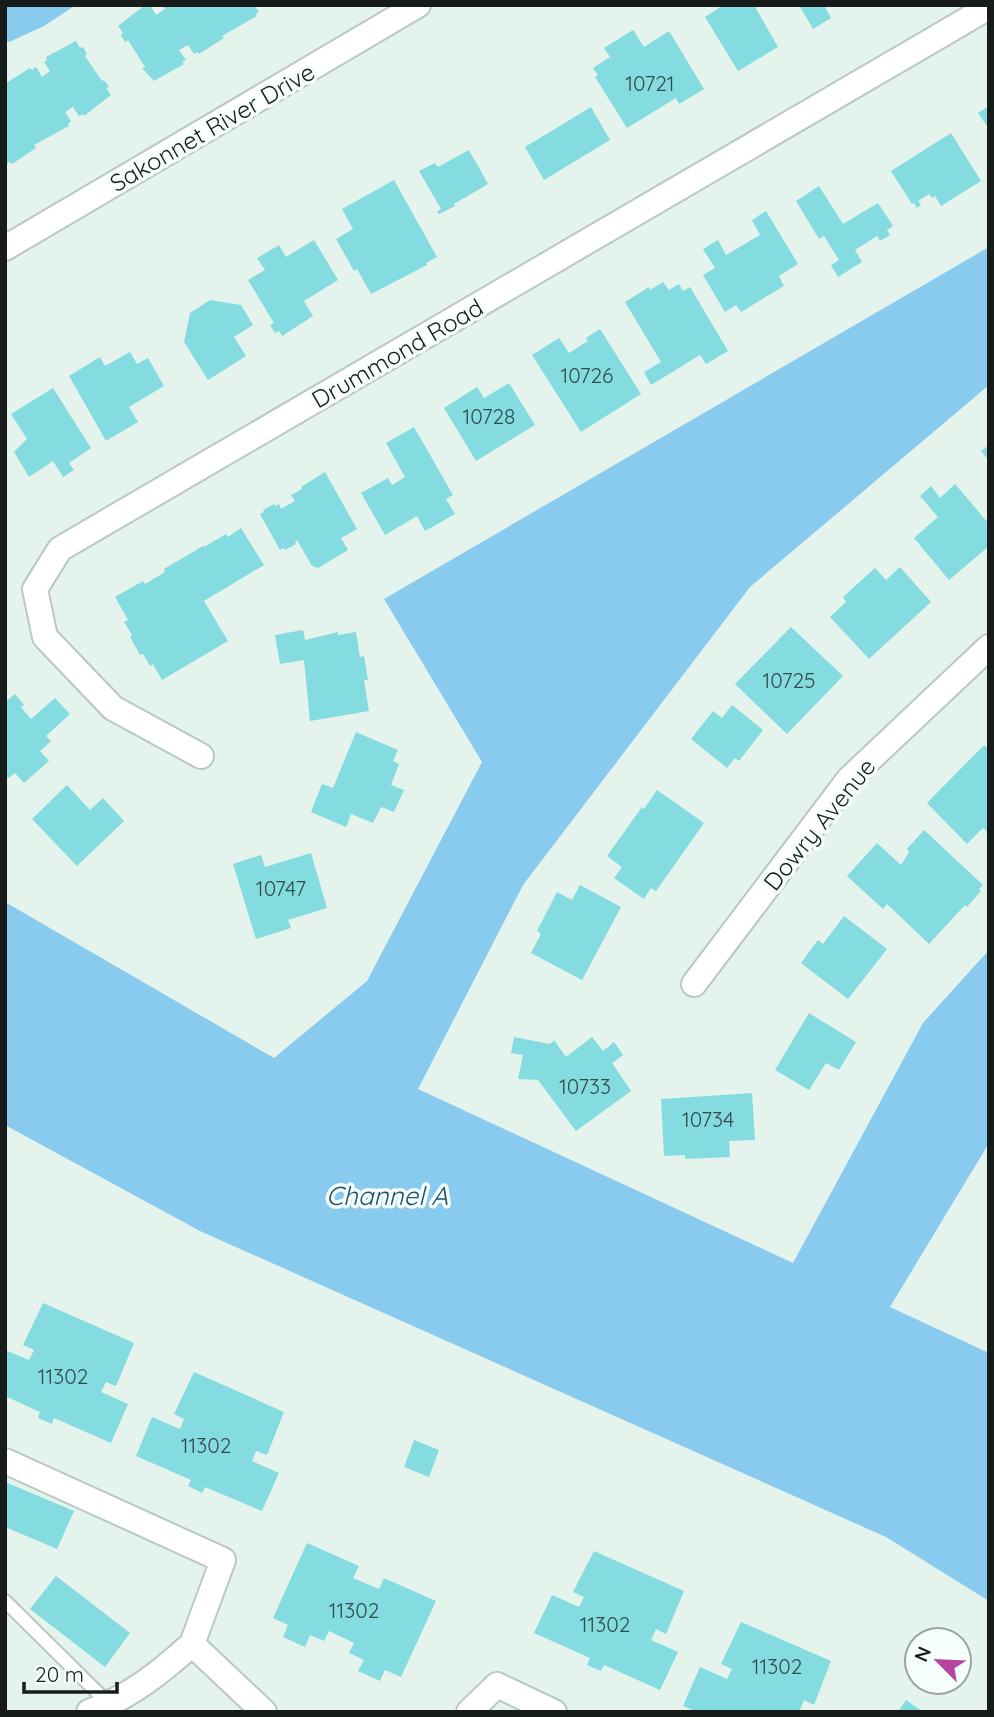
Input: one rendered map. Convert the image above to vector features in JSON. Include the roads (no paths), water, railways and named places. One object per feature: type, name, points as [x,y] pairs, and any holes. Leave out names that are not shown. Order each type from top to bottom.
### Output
[{"type":"street","name":"Sakonnet River Drive","points":[[5,248],[418,5]]},
{"type":"street","name":"Drummond Road","points":[[201,756],[113,708],[45,637],[35,589],[60,550],[989,7]]},
{"type":"street","name":"Dowry Avenue","points":[[694,985],[849,779],[989,647]]},
{"type":"street","points":[[5,1461],[223,1560],[192,1644],[156,1676],[99,1708]]},
{"type":"street","points":[[192,1644],[264,1712]]},
{"type":"street","points":[[469,1712],[498,1685],[554,1712]]},
{"type":"lane","points":[[5,1601],[99,1708]]},
{"type":"water","points":[[5,5],[76,5],[44,26],[9,42],[5,41]]},
{"type":"water","name":"Channel A","points":[[989,247],[989,385],[750,587],[523,885],[418,1089],[793,1263],[923,1023],[989,950],[989,1143],[890,1307],[989,1353],[989,1601],[886,1537],[200,1231],[5,1125],[5,902],[274,1058],[367,981],[482,762],[384,599]]}]
